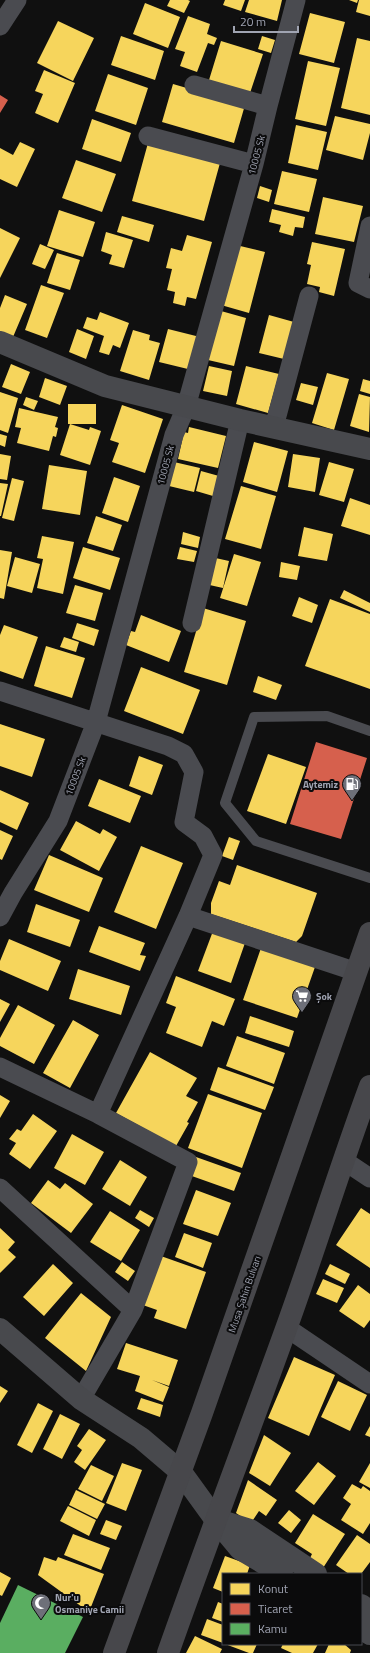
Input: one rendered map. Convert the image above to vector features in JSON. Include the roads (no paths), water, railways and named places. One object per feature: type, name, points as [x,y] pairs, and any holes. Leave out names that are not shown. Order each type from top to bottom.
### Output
[{"type":"main road","name":"Musa Şahin Bulvarı","points":[[114,1653],[181,1472],[370,933]]},
{"type":"main road","points":[[168,1653],[215,1519],[287,1328],[343,1160],[370,1086]]},
{"type":"street","points":[[0,26],[17,0]]},
{"type":"street","name":"10005 Sk","points":[[0,917],[6,890],[58,821],[96,722],[174,435],[186,407],[254,164],[296,0]]},
{"type":"street","points":[[194,85],[268,106]]},
{"type":"street","points":[[148,136],[254,164]]},
{"type":"street","points":[[370,226],[358,283],[370,289]]},
{"type":"street","points":[[274,427],[309,296]]},
{"type":"street","points":[[0,342],[105,386],[240,420],[370,449]]},
{"type":"street","points":[[192,623],[240,420]]},
{"type":"street","points":[[0,691],[168,746],[184,754],[194,772],[184,822],[202,836],[213,855],[188,916],[98,1114]]},
{"type":"street","points":[[188,916],[357,972]]},
{"type":"street","points":[[0,1067],[98,1114],[188,1162],[134,1310],[81,1399]]},
{"type":"street","points":[[343,1160],[370,1178]]},
{"type":"street","points":[[0,1188],[134,1310]]},
{"type":"street","points":[[287,1328],[370,1384]]},
{"type":"street","points":[[0,1329],[81,1399],[141,1438],[181,1472],[215,1519],[240,1549],[280,1573]]},
{"type":"street","points":[[215,1519],[250,1530],[314,1573]]},
{"type":"lane","points":[[370,731],[326,716],[254,716],[225,803],[256,841],[370,878]]},
{"type":"place","name":"Aytemiz","points":[[352,801]]},
{"type":"place","name":"Şok","points":[[302,1013]]},
{"type":"place","name":"Nur'u Osmaniye Camii","points":[[41,1620]]}]
